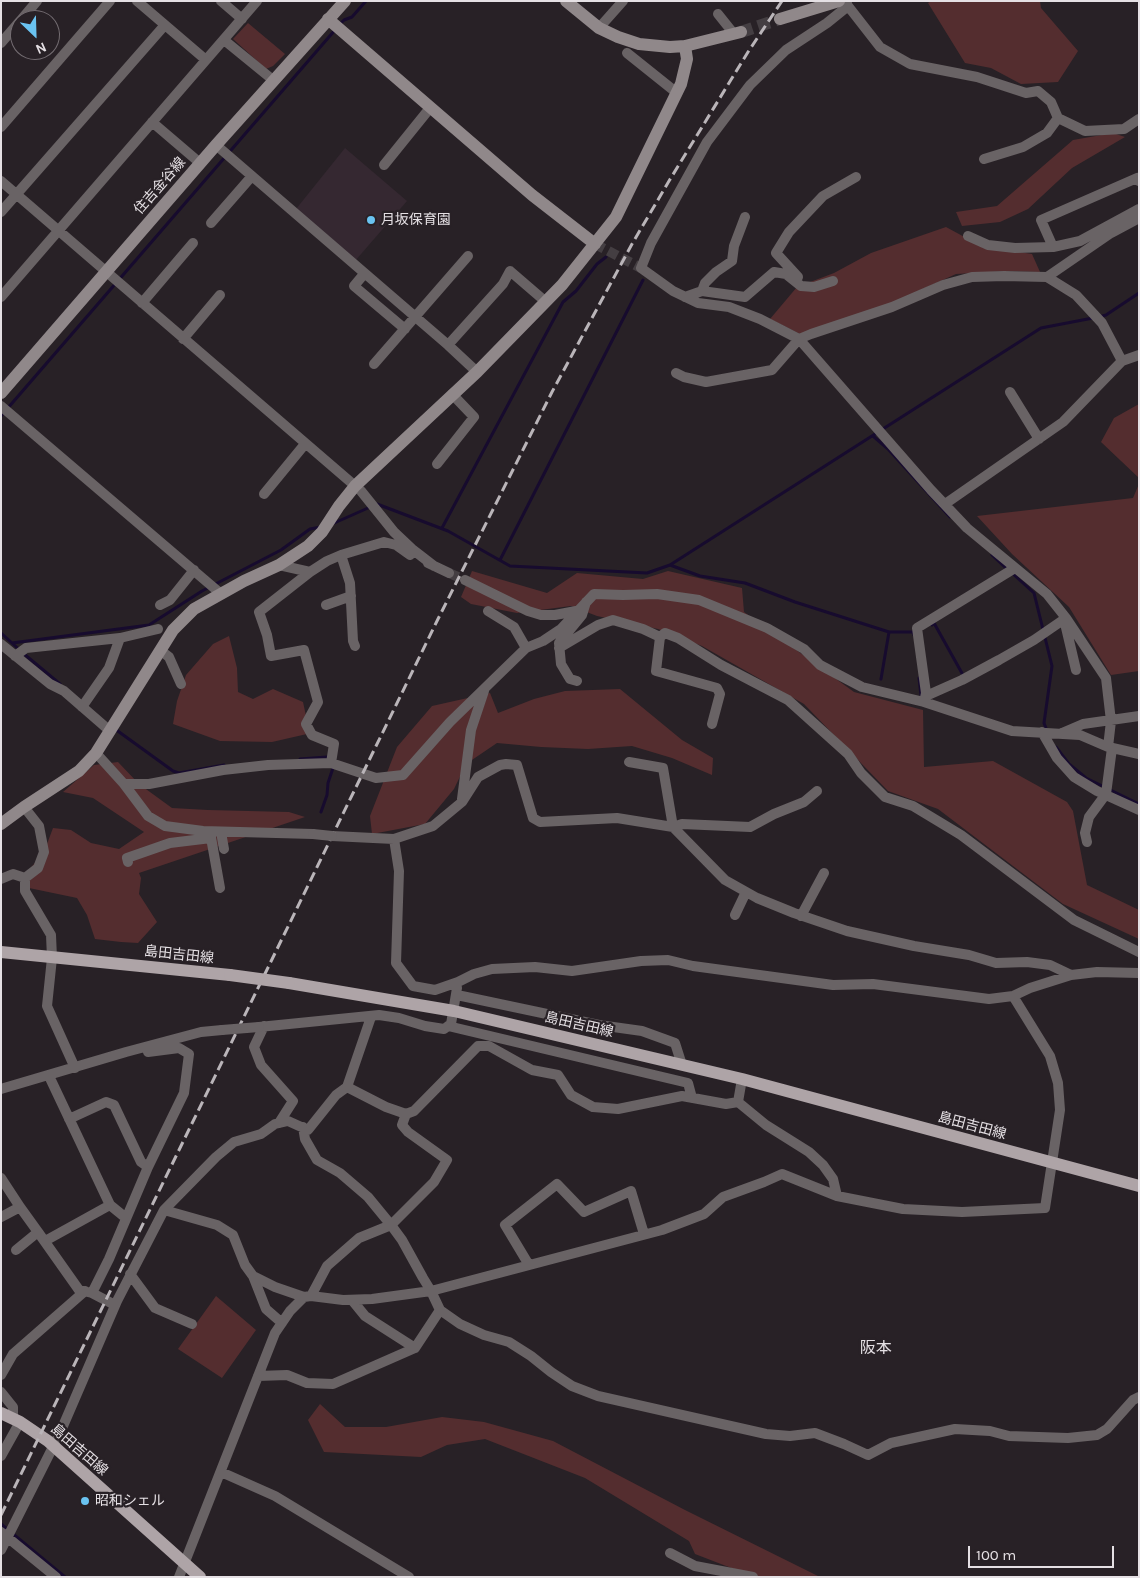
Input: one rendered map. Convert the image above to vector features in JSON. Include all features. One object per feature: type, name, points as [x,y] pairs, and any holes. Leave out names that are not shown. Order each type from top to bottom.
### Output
[{"type":"main road","name":"島田吉田線","points":[[1,952],[230,975],[454,1011],[742,1079],[1139,1186]]},
{"type":"main road","name":"島田吉田線","points":[[11,1418],[53,1445],[200,1577]]},
{"type":"street","points":[[1,127],[110,1]]},
{"type":"street","points":[[136,1],[206,60]]},
{"type":"street","points":[[221,1],[242,19]]},
{"type":"street","points":[[1,297],[257,1]]},
{"type":"street","name":"住吉金谷線","points":[[1,393],[110,275],[200,163],[223,152],[273,80],[335,25],[345,1]]},
{"type":"street","points":[[566,1],[599,28],[639,44],[670,47],[685,46],[738,33]]},
{"type":"street","points":[[599,28],[622,1]]},
{"type":"street","points":[[780,20],[844,3]]},
{"type":"street","points":[[844,3],[880,47],[910,64],[977,77],[1026,93],[1038,91],[1051,102],[1058,118],[1085,132],[1124,129],[1139,119]]},
{"type":"street","points":[[844,3],[826,24],[786,50],[750,85],[707,142],[651,243],[641,268],[685,298],[698,303],[729,306],[799,338],[967,528],[1047,594],[1106,678],[1111,721],[1106,794],[1089,817],[1084,834],[1087,842]]},
{"type":"street","points":[[718,14],[738,33]]},
{"type":"street","points":[[335,25],[532,195],[595,244]]},
{"type":"street","points":[[1,212],[164,26]]},
{"type":"street","points":[[1,43],[10,33]]},
{"type":"street","points":[[224,40],[273,80]]},
{"type":"street","points":[[1,824],[79,771],[96,753],[173,630],[194,609],[219,592],[279,565],[308,546],[322,532],[338,506],[355,486],[477,372],[562,286],[616,217],[677,93],[685,73],[687,59],[685,46]]},
{"type":"street","points":[[627,53],[677,93]]},
{"type":"street","points":[[384,165],[430,108]]},
{"type":"street","points":[[984,159],[1023,147],[1047,133],[1058,118]]},
{"type":"street","points":[[152,122],[200,163]]},
{"type":"street","points":[[223,152],[477,372]]},
{"type":"street","points":[[211,223],[252,176]]},
{"type":"street","points":[[805,286],[776,253],[789,232],[823,196],[856,177]]},
{"type":"street","points":[[1053,247],[1041,220],[1137,178],[1139,181]]},
{"type":"street","points":[[1,180],[355,486],[394,532],[434,566]]},
{"type":"street","points":[[968,236],[988,245],[1015,248],[1053,247],[1080,242],[1139,209]]},
{"type":"street","points":[[702,291],[705,283],[716,272],[732,261],[734,246],[745,217]]},
{"type":"street","points":[[1048,277],[1111,233],[1139,218]]},
{"type":"street","points":[[142,303],[193,243]]},
{"type":"street","points":[[374,364],[468,256]]},
{"type":"street","points":[[448,345],[503,284],[510,271],[546,302]]},
{"type":"street","points":[[685,298],[702,291],[745,297],[774,272],[786,274],[800,286],[814,287],[833,280]]},
{"type":"street","points":[[364,274],[354,286],[405,329]]},
{"type":"street","points":[[676,373],[684,377],[706,382],[772,370],[799,338],[892,307],[943,285],[972,277],[1048,277],[1076,295],[1101,322],[1122,361]]},
{"type":"street","points":[[183,339],[220,296]]},
{"type":"street","points":[[944,504],[1062,422],[1122,361],[1139,355]]},
{"type":"street","points":[[1010,392],[1039,439]]},
{"type":"street","points":[[437,464],[474,417],[452,394]]},
{"type":"street","points":[[1,406],[219,592]]},
{"type":"street","points":[[264,494],[305,444]]},
{"type":"street","points":[[334,763],[334,744],[312,736],[306,724],[318,702],[304,650],[271,656],[267,635],[259,612],[327,561],[384,542],[396,545],[418,560],[449,573]]},
{"type":"street","points":[[341,555],[350,583],[353,641],[355,646]]},
{"type":"street","points":[[279,565],[310,572]]},
{"type":"street","points":[[925,699],[918,633],[1015,568]]},
{"type":"street","points":[[160,605],[170,600],[194,570]]},
{"type":"street","points":[[465,580],[541,615],[555,615],[576,611]]},
{"type":"street","points":[[124,784],[149,784],[223,770],[268,765],[334,763],[376,778],[403,775],[450,722],[526,648],[543,641],[560,629],[594,594],[623,596],[657,594],[699,600],[767,628],[804,649],[820,665],[862,687],[925,699],[1012,731],[1080,735],[1110,747],[1139,754]]},
{"type":"street","points":[[326,605],[351,596]]},
{"type":"street","points":[[578,681],[570,679],[561,664],[559,643],[582,616],[587,601]]},
{"type":"street","points":[[488,611],[514,627],[526,648]]},
{"type":"street","points":[[925,699],[1039,637],[1065,618]]},
{"type":"street","points":[[1065,618],[1076,670]]},
{"type":"street","points":[[560,648],[598,625],[614,620],[643,629],[660,637]]},
{"type":"street","points":[[15,655],[26,648],[120,638],[158,629]]},
{"type":"street","points":[[712,724],[720,694],[716,688],[656,671],[660,637],[665,633],[678,638],[721,665],[788,700],[848,754],[861,773],[884,797],[913,806],[961,835],[1074,920],[1139,952]]},
{"type":"street","points":[[84,704],[109,668],[120,638]]},
{"type":"street","points":[[1,644],[50,684],[84,704],[112,727]]},
{"type":"street","points":[[160,650],[169,657],[181,684]]},
{"type":"street","points":[[462,802],[471,730],[485,689]]},
{"type":"street","points":[[1058,733],[1083,724],[1139,716]]},
{"type":"street","points":[[1043,732],[1058,758],[1074,777],[1097,791],[1139,810]]},
{"type":"street","points":[[96,753],[124,784],[148,816],[165,826],[210,835]]},
{"type":"street","points":[[629,762],[663,768],[673,827],[725,880],[757,898],[801,916],[847,930],[914,946],[969,955],[996,962],[1027,962],[1050,965],[1071,975]]},
{"type":"street","points":[[128,862],[127,858],[170,843],[221,832],[313,834],[352,838],[394,839],[433,826],[462,802],[478,777],[500,765],[506,764],[517,765],[533,818],[540,822],[617,818],[673,827],[682,824],[750,827],[774,814],[804,802],[817,791]]},
{"type":"street","points":[[24,807],[39,826],[44,852],[38,868],[25,878],[24,891],[51,935],[52,958],[47,1006],[74,1068]]},
{"type":"street","points":[[221,832],[224,849]]},
{"type":"street","points":[[210,835],[220,888]]},
{"type":"street","points":[[394,839],[399,871],[396,963],[413,986],[435,990],[474,974],[492,969],[535,967],[572,971],[642,961],[668,960],[693,966],[833,985],[873,984],[989,999],[1014,996],[1030,988],[1071,975],[1097,972],[1139,973]]},
{"type":"street","points":[[801,916],[824,873]]},
{"type":"street","points":[[1,878],[13,874],[25,878]]},
{"type":"street","points":[[735,915],[746,892]]},
{"type":"street","points":[[1,1089],[201,1032],[379,1015],[444,1029],[451,1024],[458,982]]},
{"type":"street","points":[[456,995],[599,1025],[642,1031],[675,1043],[682,1065]]},
{"type":"street","points":[[253,1276],[307,1297],[352,1300],[431,1291],[662,1230],[704,1214],[723,1197],[782,1174],[838,1196],[903,1209],[962,1212],[1046,1208],[1060,1110],[1058,1083],[1050,1056],[1014,996]]},
{"type":"street","points":[[1,1550],[4,1535],[60,1433],[115,1305],[164,1210],[216,1157],[234,1142],[261,1134],[279,1123],[288,1121],[308,1130],[336,1095],[347,1087],[371,1017]]},
{"type":"street","points":[[448,1026],[688,1083],[692,1098]]},
{"type":"street","points":[[262,1027],[254,1047],[260,1065],[292,1101],[279,1123]]},
{"type":"street","points":[[347,1087],[386,1108],[406,1114],[414,1111],[478,1046],[489,1046],[532,1070],[558,1076],[571,1096],[593,1107],[618,1109],[682,1096],[726,1104],[738,1102],[766,1125],[809,1152],[823,1165],[833,1179],[838,1196]]},
{"type":"street","points":[[1,1375],[13,1354],[88,1292],[109,1259],[148,1167],[184,1093],[189,1054],[179,1048],[114,1056]]},
{"type":"street","points":[[49,1076],[110,1205],[126,1218]]},
{"type":"street","points":[[738,1102],[742,1079]]},
{"type":"street","points":[[69,1119],[106,1102],[114,1105],[141,1162],[148,1167]]},
{"type":"street","points":[[179,1577],[258,1376],[282,1323],[290,1311],[307,1297],[327,1266],[359,1238],[391,1225],[434,1182],[447,1160],[408,1132],[402,1125],[406,1114]]},
{"type":"street","points":[[303,1127],[305,1139],[317,1160],[340,1172],[368,1197],[391,1225],[402,1240],[440,1310],[460,1324],[484,1335],[509,1342],[572,1386],[598,1396],[766,1434],[790,1436],[815,1433],[868,1455],[891,1443],[955,1429],[990,1431],[1009,1436],[1068,1438],[1097,1435],[1108,1429],[1133,1400],[1139,1397]]},
{"type":"street","points":[[1,1178],[79,1290],[88,1292],[115,1305]]},
{"type":"street","points":[[529,1265],[505,1224],[557,1184],[584,1212],[632,1191],[644,1234]]},
{"type":"street","points":[[16,1250],[41,1236],[110,1205]]},
{"type":"street","points":[[1,1217],[20,1207]]},
{"type":"street","points":[[164,1210],[216,1225],[233,1235],[245,1265],[253,1276],[266,1309],[282,1323]]},
{"type":"street","points":[[130,1274],[155,1308],[192,1324]]},
{"type":"street","points":[[352,1300],[365,1316],[414,1348]]},
{"type":"street","points":[[258,1376],[287,1375],[307,1383],[333,1384],[414,1348],[440,1310]]},
{"type":"street","points":[[1,1392],[13,1406],[1,1456]]},
{"type":"street","points":[[221,1472],[275,1496],[409,1577]]},
{"type":"street","points":[[4,1535],[56,1577]]},
{"type":"street","points":[[670,1553],[695,1566],[753,1577]]},
{"type":"shaded area","points":[[931,1],[1040,1],[1041,8],[1078,51],[1058,82],[1021,84],[991,68],[965,63],[928,3]]},
{"type":"shaded area","points":[[248,23],[285,54],[273,66],[266,69],[233,39]]},
{"type":"shaded area","points":[[1113,133],[1125,137],[1072,168],[1028,209],[1000,222],[962,226],[956,212],[997,206],[1073,140]]},
{"type":"shaded area","points":[[345,148],[407,201],[355,261],[296,209]]},
{"type":"shaded area","points":[[946,227],[981,246],[1032,254],[1040,272],[1008,271],[956,274],[890,304],[800,334],[770,319],[797,287],[834,273],[871,253]]},
{"type":"shaded area","points":[[1139,404],[1139,478],[1101,442],[1114,418]]},
{"type":"shaded area","points":[[1139,484],[1139,671],[1111,675],[1069,607],[1012,554],[977,516],[1133,498]]},
{"type":"shaded area","points":[[472,571],[547,593],[577,573],[643,579],[668,571],[742,588],[744,612],[854,692],[923,710],[924,767],[993,761],[1067,802],[1073,811],[1087,885],[1139,910],[1139,939],[1063,904],[938,809],[888,791],[804,704],[702,646],[658,629],[597,616],[571,606],[517,613],[471,604],[461,597]]},
{"type":"shaded area","points":[[229,636],[237,668],[238,692],[253,699],[273,689],[303,702],[307,734],[272,742],[220,741],[173,724],[177,701],[186,675],[213,644]]},
{"type":"shaded area","points":[[620,689],[682,740],[713,758],[712,775],[672,758],[632,746],[588,749],[497,743],[466,764],[454,789],[425,824],[372,834],[370,816],[397,747],[432,706],[490,693],[498,713],[534,699],[565,691]]},
{"type":"shaded area","points":[[118,762],[139,784],[172,808],[289,812],[305,817],[139,873],[141,878],[139,894],[157,922],[138,943],[95,939],[87,915],[77,898],[29,888],[28,871],[44,852],[53,828],[71,830],[91,843],[119,849],[144,832],[93,798],[63,792],[94,765]]},
{"type":"shaded area","points":[[216,1296],[256,1330],[222,1378],[178,1349]]},
{"type":"shaded area","points":[[320,1404],[345,1427],[386,1427],[442,1417],[484,1422],[553,1441],[685,1510],[820,1577],[752,1576],[695,1554],[689,1541],[585,1478],[485,1439],[447,1445],[421,1457],[324,1452],[308,1420]]},
{"type":"waterway","points":[[339,25],[344,20],[352,17],[366,1]]},
{"type":"waterway","points":[[1,416],[335,30]]},
{"type":"waterway","points":[[442,528],[563,302],[576,291],[597,264],[606,257]]},
{"type":"waterway","points":[[500,560],[643,280]]},
{"type":"waterway","points":[[1099,317],[1106,315],[1139,293]]},
{"type":"waterway","points":[[332,524],[377,504],[448,531],[510,566],[647,573],[670,565],[1041,328],[1093,318]]},
{"type":"waterway","points":[[873,436],[888,449],[950,517]]},
{"type":"waterway","points":[[1,633],[12,643],[149,625],[202,591],[281,550],[310,529],[321,527]]},
{"type":"waterway","points":[[992,555],[1007,569]]},
{"type":"waterway","points":[[670,565],[700,576],[745,583],[795,602],[889,632],[913,632],[914,635]]},
{"type":"waterway","points":[[1012,573],[1034,593],[1052,666],[1044,723],[1047,731]]},
{"type":"waterway","points":[[932,625],[934,623],[963,675]]},
{"type":"waterway","points":[[881,679],[889,632]]},
{"type":"waterway","points":[[12,643],[60,684]]},
{"type":"waterway","points":[[919,678],[921,695]]},
{"type":"waterway","points":[[115,729],[173,771],[179,773],[224,765]]},
{"type":"waterway","points":[[1056,747],[1069,764],[1086,778],[1139,804]]},
{"type":"waterway","points":[[300,759],[331,758]]},
{"type":"waterway","points":[[321,812],[334,765]]},
{"type":"waterway","points":[[1,1524],[65,1577]]},
{"type":"tunnel","points":[[741,32],[780,19]]},
{"type":"tunnel","points":[[595,244],[641,268]]},
{"type":"tunnel","points":[[449,573],[465,580]]},
{"type":"railway","points":[[1,1515],[438,619],[552,392],[632,244],[669,181],[748,52],[782,1]]},
{"type":"place","name":"月坂保育園","points":[[371,220]]},
{"type":"place","name":"昭和シェル","points":[[85,1501]]},
{"type":"district","name":"阪本","points":[[876,1348]]}]
